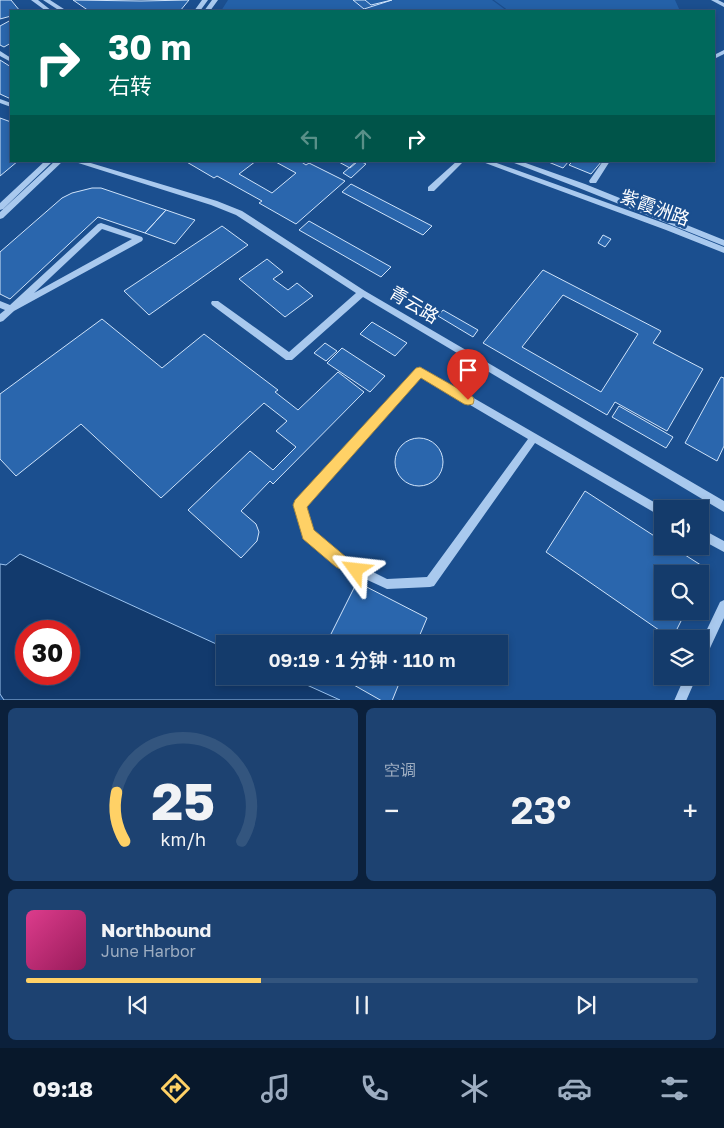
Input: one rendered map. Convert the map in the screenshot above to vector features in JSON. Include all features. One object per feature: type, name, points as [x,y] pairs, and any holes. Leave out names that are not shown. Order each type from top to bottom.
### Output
[{"type":"street","points":[[34,0],[48,10]]},
{"type":"street","points":[[46,0],[62,10]]},
{"type":"street","points":[[714,0],[724,5]]},
{"type":"street","points":[[0,207],[49,162]]},
{"type":"street","points":[[0,216],[59,162]]},
{"type":"street","name":"青云路","points":[[78,162],[214,203],[239,214],[362,293],[724,507]]},
{"type":"street","points":[[431,189],[460,162]]},
{"type":"street","name":"紫霞洲路","points":[[486,162],[669,228],[724,250]]},
{"type":"street","points":[[512,172],[518,162],[582,186]]},
{"type":"street","points":[[593,181],[606,162]]},
{"type":"street","name":"紫霞洲路","points":[[582,186],[724,243]]},
{"type":"street","points":[[0,304],[11,309],[20,305],[139,239],[100,226],[11,309],[0,318]]},
{"type":"street","points":[[215,303],[289,358],[362,293]]},
{"type":"street","points":[[533,439],[430,582],[388,584],[341,562],[308,534],[300,505],[420,372],[654,507]]},
{"type":"street","points":[[709,538],[724,547]]},
{"type":"street","points":[[709,638],[724,606]]},
{"type":"street","points":[[680,700],[687,685]]},
{"type":"shaded area","points":[[228,0],[492,0],[506,10],[222,10]]},
{"type":"shaded area","points":[[494,0],[675,0],[680,10],[508,10]]},
{"type":"shaded area","points":[[20,554],[216,644],[216,685],[307,685],[340,700],[4,700],[0,694],[0,564],[6,565]]},
{"type":"building","points":[[0,0],[11,0],[19,10],[10,10],[10,16],[0,19]]},
{"type":"building","points":[[73,0],[189,0],[181,10],[88,10]]},
{"type":"building","points":[[353,0],[365,0],[371,5],[392,0],[364,9]]},
{"type":"building","points":[[10,21],[10,44],[4,47],[0,45],[0,26]]},
{"type":"building","points":[[0,60],[10,66],[10,99],[0,94]]},
{"type":"building","points":[[0,118],[10,122],[10,162],[17,162],[0,176]]},
{"type":"building","points":[[187,162],[255,162],[239,174],[272,193],[296,173],[276,162],[302,162],[306,165],[309,163],[345,181],[296,224],[259,203],[262,201],[217,176],[214,178]]},
{"type":"building","points":[[339,162],[357,162],[350,168]]},
{"type":"building","points":[[356,162],[366,164],[351,178],[343,173]]},
{"type":"building","points":[[548,162],[568,162],[563,168]]},
{"type":"building","points":[[572,162],[601,162],[591,174],[569,165]]},
{"type":"building","points":[[351,184],[432,226],[423,235],[342,192]]},
{"type":"building","points":[[92,188],[101,188],[166,210],[145,233],[98,217],[10,299],[0,294],[0,252],[62,198],[72,193]]},
{"type":"building","points":[[166,210],[195,220],[175,244],[145,233]]},
{"type":"building","points":[[309,221],[391,267],[381,277],[299,230]]},
{"type":"building","points":[[222,226],[248,245],[149,315],[124,291]]},
{"type":"building","points":[[603,235],[611,239],[605,247],[598,243]]},
{"type":"building","points":[[267,259],[283,272],[273,279],[288,290],[297,283],[313,296],[285,317],[239,279]]},
{"type":"building","points":[[543,270],[661,331],[653,343],[703,369],[667,431],[615,402],[607,415],[483,343]],"holes":[[[563,295],[638,334],[601,392],[522,347]]]},
{"type":"building","points":[[443,310],[478,330],[473,337],[438,316]]},
{"type":"building","points":[[102,319],[162,368],[204,334],[278,390],[275,392],[298,410],[338,372],[364,392],[273,484],[270,481],[241,511],[256,524],[259,532],[257,541],[241,558],[188,510],[250,451],[273,470],[296,447],[276,431],[287,421],[264,403],[161,498],[81,424],[16,476],[0,459],[0,394]]},
{"type":"building","points":[[372,322],[407,343],[395,356],[360,334]]},
{"type":"building","points":[[325,343],[337,351],[326,361],[314,353]]},
{"type":"building","points":[[342,348],[385,376],[370,392],[327,363]]},
{"type":"building","points":[[721,377],[724,378],[724,446],[717,461],[685,443]]},
{"type":"building","points":[[619,406],[673,437],[666,448],[612,417]]},
{"type":"building","points":[[419,438],[428,440],[436,445],[441,453],[443,462],[441,471],[436,479],[428,484],[419,486],[410,484],[402,479],[397,471],[395,462],[397,453],[402,445],[410,440]]},
{"type":"building","points":[[585,491],[654,536],[654,555],[685,555],[701,565],[654,565],[654,620],[682,620],[676,630],[659,630],[546,552]]},
{"type":"building","points":[[357,582],[427,618],[420,635],[330,635]]},
{"type":"building","points":[[354,685],[398,685],[392,700],[380,700]]},
{"type":"route","points":[[356,570],[341,562],[308,534],[300,505],[420,372],[468,400]]}]
